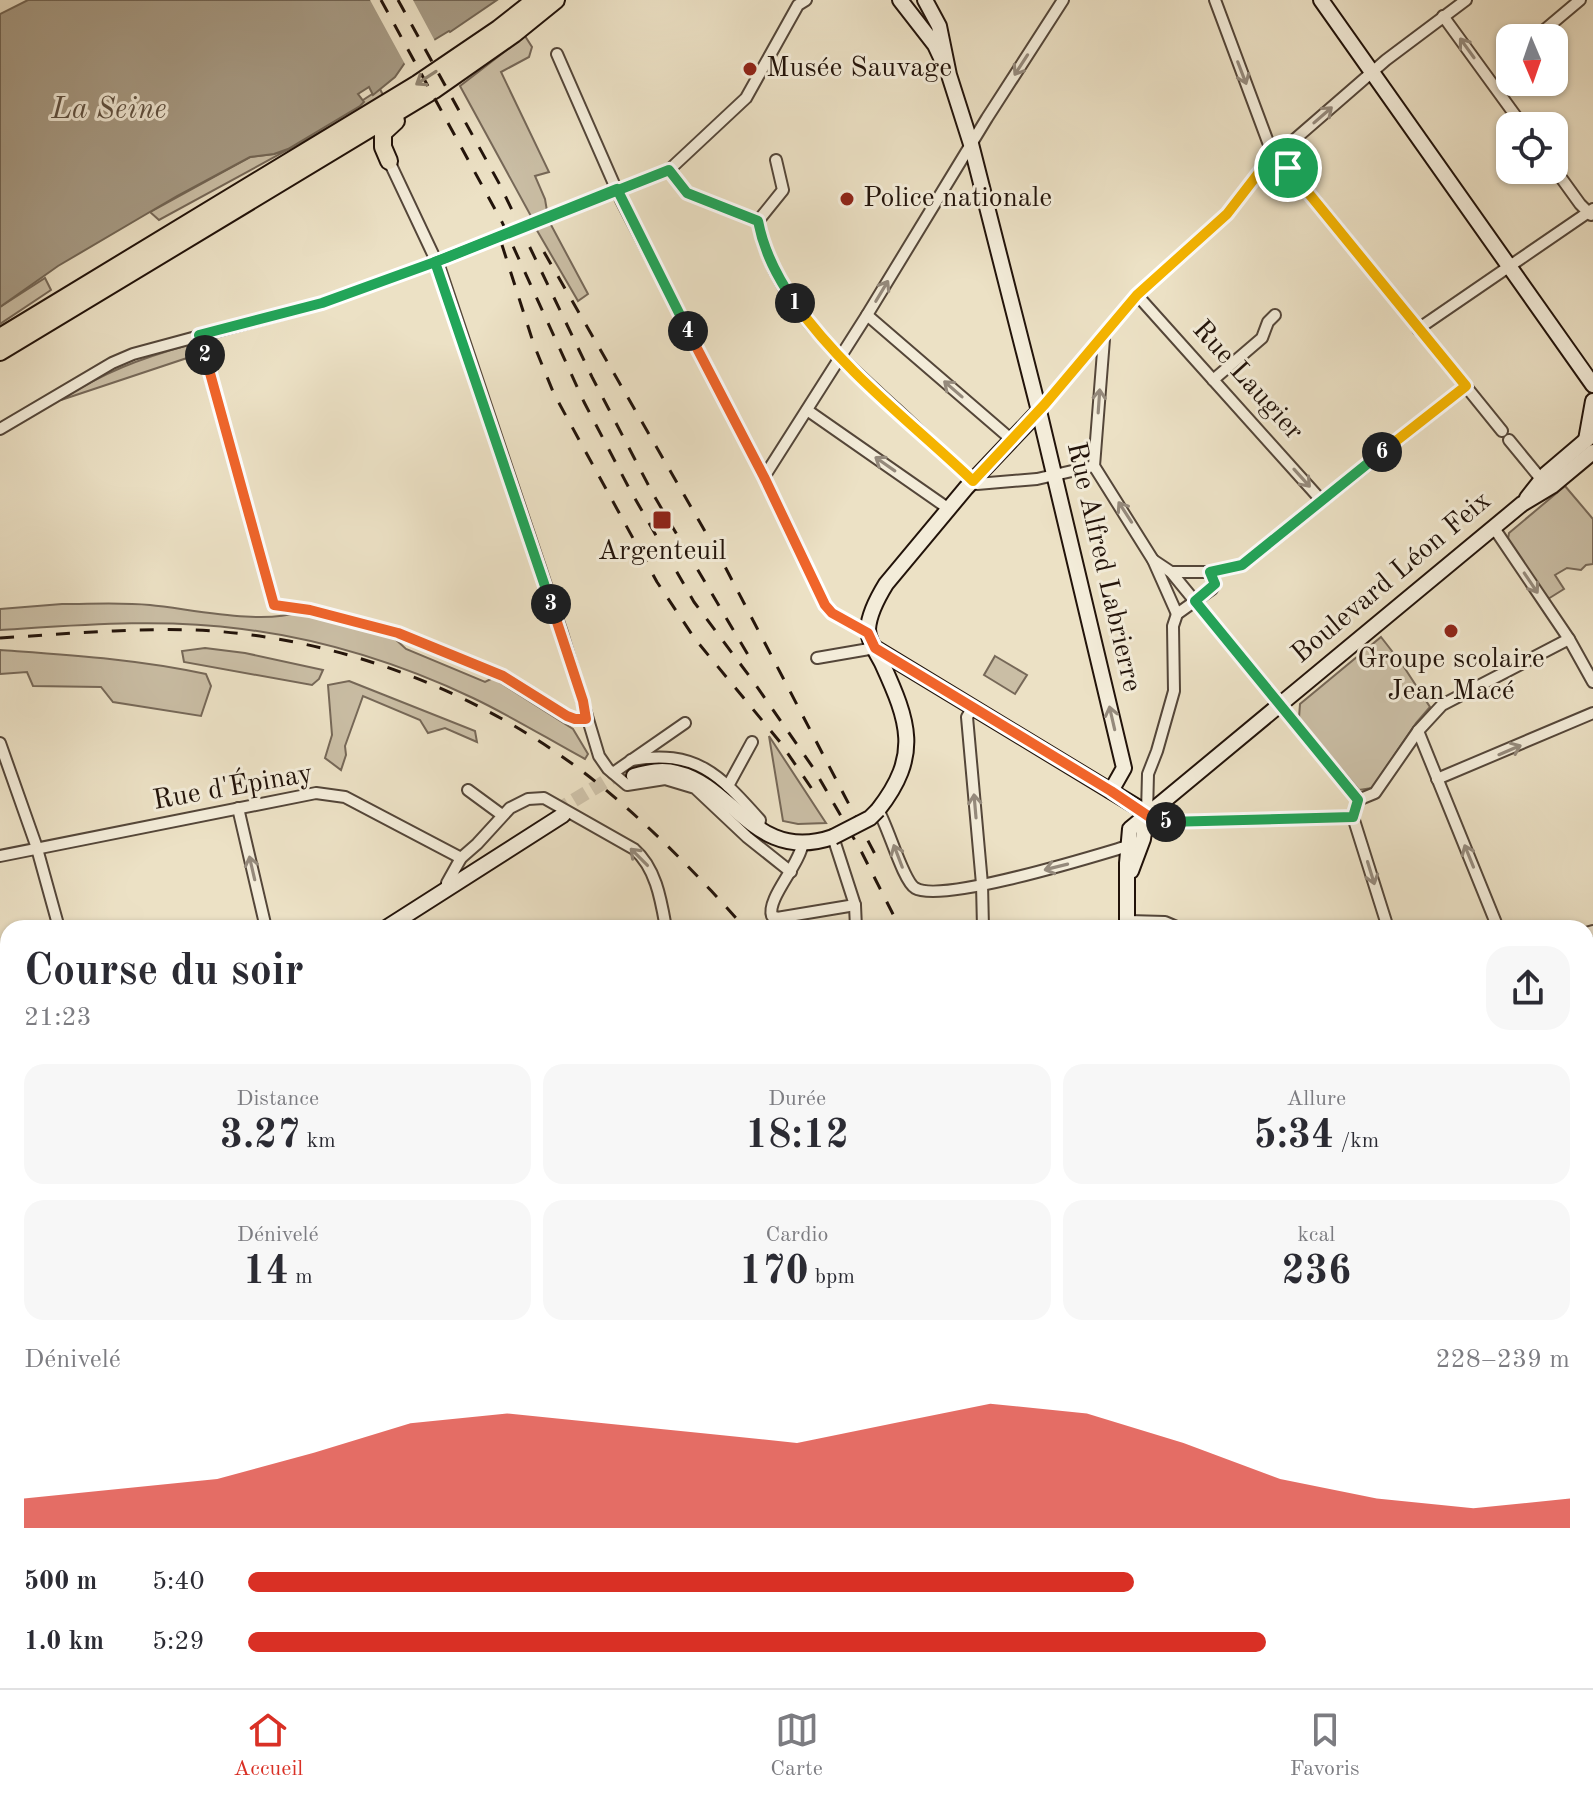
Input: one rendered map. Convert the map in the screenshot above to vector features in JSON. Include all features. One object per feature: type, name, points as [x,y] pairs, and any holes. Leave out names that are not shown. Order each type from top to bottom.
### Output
[{"type":"main road","points":[[0,337],[417,84],[486,38],[535,0]]},
{"type":"main road","points":[[0,352],[434,90],[514,34],[556,0]]},
{"type":"main road","name":"Rue Alfred Labrierre","points":[[900,0],[935,45],[949,75]]},
{"type":"main road","name":"Rue Alfred Labrierre","points":[[925,0],[939,26],[949,75],[971,144],[1039,411],[1124,768],[1111,791]]},
{"type":"main road","points":[[1321,0],[1593,385]]},
{"type":"main road","points":[[386,154],[383,133],[387,127],[426,104],[434,90]]},
{"type":"main road","points":[[339,147],[351,149],[376,143],[386,154]]},
{"type":"main road","points":[[1591,442],[1593,401]]},
{"type":"main road","points":[[632,769],[688,776],[704,785],[752,826],[776,837],[803,842],[833,837],[870,818],[898,781],[908,749],[905,721],[868,633],[873,612],[886,584],[973,481],[1039,411]]},
{"type":"main road","name":"Boulevard Léon Feix","points":[[1522,504],[1541,479],[1591,442]]},
{"type":"main road","name":"Boulevard Léon Feix","points":[[1147,813],[1522,504],[1552,486],[1591,442]]},
{"type":"main road","points":[[875,648],[1147,813]]},
{"type":"main road","points":[[889,678],[899,669],[908,667]]},
{"type":"main road","points":[[632,769],[665,766],[693,773],[776,837]]},
{"type":"main road","points":[[398,920],[560,813],[447,883],[426,901]]},
{"type":"main road","points":[[1127,920],[1130,829],[1147,813]]},
{"type":"main road","points":[[1129,876],[1143,839],[1147,813]]},
{"type":"street","points":[[0,429],[112,363],[168,343],[322,303],[669,170],[746,98],[798,5],[806,0]]},
{"type":"street","points":[[764,477],[1062,0]]},
{"type":"street","points":[[1215,0],[1268,142],[1541,479]]},
{"type":"street","points":[[1039,411],[1137,295],[1227,214],[1264,166],[1372,72],[1466,0]]},
{"type":"street","points":[[1551,24],[1580,0]]},
{"type":"street","points":[[1443,16],[1513,112]]},
{"type":"street","points":[[557,54],[617,189],[828,609],[868,633]]},
{"type":"street","points":[[386,154],[435,262],[562,633],[599,756],[613,773],[630,785],[656,779],[686,784],[707,797],[747,837],[791,872]]},
{"type":"street","points":[[776,160],[783,190],[758,221],[762,244],[781,283],[817,334],[840,357],[980,485],[1094,466]]},
{"type":"street","points":[[669,170],[687,193],[758,221]]},
{"type":"street","points":[[1418,329],[1591,212],[1567,184]]},
{"type":"street","name":"Rue Laugier","points":[[1137,295],[1321,500]]},
{"type":"street","points":[[867,315],[1012,440]]},
{"type":"street","points":[[1213,380],[1262,338],[1268,322],[1275,315]]},
{"type":"street","points":[[199,335],[272,600],[278,607],[310,610],[398,633],[503,676],[567,716],[586,719]]},
{"type":"street","points":[[1104,337],[1094,466],[1129,517],[1153,560],[1177,614]]},
{"type":"street","points":[[1171,572],[1210,572],[1242,565],[1466,386]]},
{"type":"street","points":[[807,410],[949,509]]},
{"type":"street","points":[[1494,528],[1569,639],[1593,682]]},
{"type":"street","points":[[1153,560],[1171,572],[1358,800]]},
{"type":"street","points":[[1210,572],[1215,584],[1177,614],[1173,626],[1174,691],[1148,774],[1147,813],[1157,822],[1353,817]]},
{"type":"street","points":[[1358,800],[1375,793],[1418,731],[1442,705],[1569,639]]},
{"type":"street","points":[[817,658],[875,648]]},
{"type":"street","points":[[973,707],[967,717],[983,920]]},
{"type":"street","points":[[1437,779],[1593,713]]},
{"type":"street","points":[[632,769],[685,723]]},
{"type":"street","points":[[1418,731],[1495,920]]},
{"type":"street","points":[[728,786],[752,742]]},
{"type":"street","points":[[0,743],[37,850],[57,920]]},
{"type":"street","points":[[613,773],[632,769],[654,756],[683,758],[728,786],[760,820],[759,826]]},
{"type":"street","points":[[468,790],[502,815]]},
{"type":"street","name":"Rue d'Épinay","points":[[0,856],[316,793],[345,797],[461,858]]},
{"type":"street","points":[[447,883],[461,858],[502,815],[520,802],[544,798],[634,849],[646,859],[664,920]]},
{"type":"street","points":[[1358,800],[1353,817],[1385,920]]},
{"type":"street","points":[[238,808],[264,920]]},
{"type":"street","points":[[878,810],[908,881],[916,889],[947,890],[982,884],[1057,868],[1128,846]]},
{"type":"street","points":[[833,837],[855,905],[856,920]]},
{"type":"street","points":[[803,842],[802,855],[771,904],[772,916],[783,918],[855,905]]},
{"type":"shaded area","points":[[525,36],[532,47],[529,57],[501,72],[549,172],[535,176],[547,211],[532,218],[460,86]]},
{"type":"shaded area","points":[[380,89],[383,95],[346,118],[159,220],[150,212],[250,157],[288,149]]},
{"type":"shaded area","points":[[550,223],[588,294],[578,301],[535,227]]},
{"type":"shaded area","points":[[45,278],[51,290],[0,324],[0,307]]},
{"type":"shaded area","points":[[188,345],[194,348],[196,355],[61,400],[122,367]]},
{"type":"shaded area","points":[[1565,486],[1593,519],[1593,564],[1581,570],[1567,568],[1555,575],[1564,589],[1548,599],[1508,539],[1509,533]]},
{"type":"shaded area","points":[[62,604],[139,604],[246,617],[283,616],[299,612],[394,638],[406,649],[485,682],[493,678],[573,729],[588,754],[585,759],[487,705],[418,674],[302,639],[242,629],[182,624],[0,630],[0,609]]},
{"type":"shaded area","points":[[1381,637],[1430,707],[1372,788],[1359,790],[1299,718],[1300,704]]},
{"type":"shaded area","points":[[205,648],[245,653],[323,670],[312,685],[184,662],[182,651]]},
{"type":"shaded area","points":[[0,650],[103,658],[180,669],[206,674],[211,686],[201,716],[113,702],[101,687],[33,686],[27,672],[0,674]]},
{"type":"shaded area","points":[[995,656],[1027,675],[1015,694],[984,675]]},
{"type":"shaded area","points":[[349,681],[475,731],[477,742],[445,728],[428,733],[420,720],[363,696],[345,746],[346,755],[341,770],[325,758],[332,735],[328,685]]},
{"type":"shaded area","points":[[769,736],[826,823],[783,821]]},
{"type":"water","name":"La Seine","points":[[28,0],[497,0],[411,54],[395,77],[373,95],[369,87],[358,94],[364,102],[360,106],[288,149],[250,157],[177,196],[58,266],[0,307],[0,14]]},
{"type":"pier","points":[[370,0],[413,0],[436,43],[415,56],[406,66]]},
{"type":"tunnel","points":[[556,811],[611,778],[631,771]]},
{"type":"railway","points":[[381,0],[502,222],[584,402],[629,488],[694,602],[814,769],[896,920]]},
{"type":"railway","points":[[398,0],[500,185],[592,377],[653,494],[754,665]]},
{"type":"railway","points":[[502,245],[534,345],[554,394],[657,582],[695,639],[780,742],[814,792]]},
{"type":"railway","points":[[544,252],[721,559],[877,858]]},
{"type":"railway","points":[[0,638],[145,630],[252,635],[310,645],[422,680],[476,705],[576,767],[653,832],[738,920]]},
{"type":"place","name":"Musée Sauvage","points":[[750,69]]},
{"type":"place","name":"Police nationale","points":[[847,199]]},
{"type":"place","name":"Argenteuil","points":[[662,520]]},
{"type":"place","name":"Groupe scolaire Jean Macé","points":[[1451,631]]},
{"type":"route","points":[[1288,168],[1277,155],[1264,166],[1227,214],[1137,295],[1045,404],[973,481],[817,334],[781,283],[762,244],[758,221],[687,193],[669,170],[617,189],[599,197],[446,258],[435,262],[322,303],[199,335],[274,605],[310,610],[398,633],[512,680],[567,716],[586,719],[562,633],[440,269],[435,262],[617,189],[764,477],[825,605],[832,613],[868,633],[875,648],[1147,813],[1157,822],[1353,817],[1358,800],[1195,601],[1215,584],[1210,572],[1242,565],[1466,386],[1288,168]]}]
